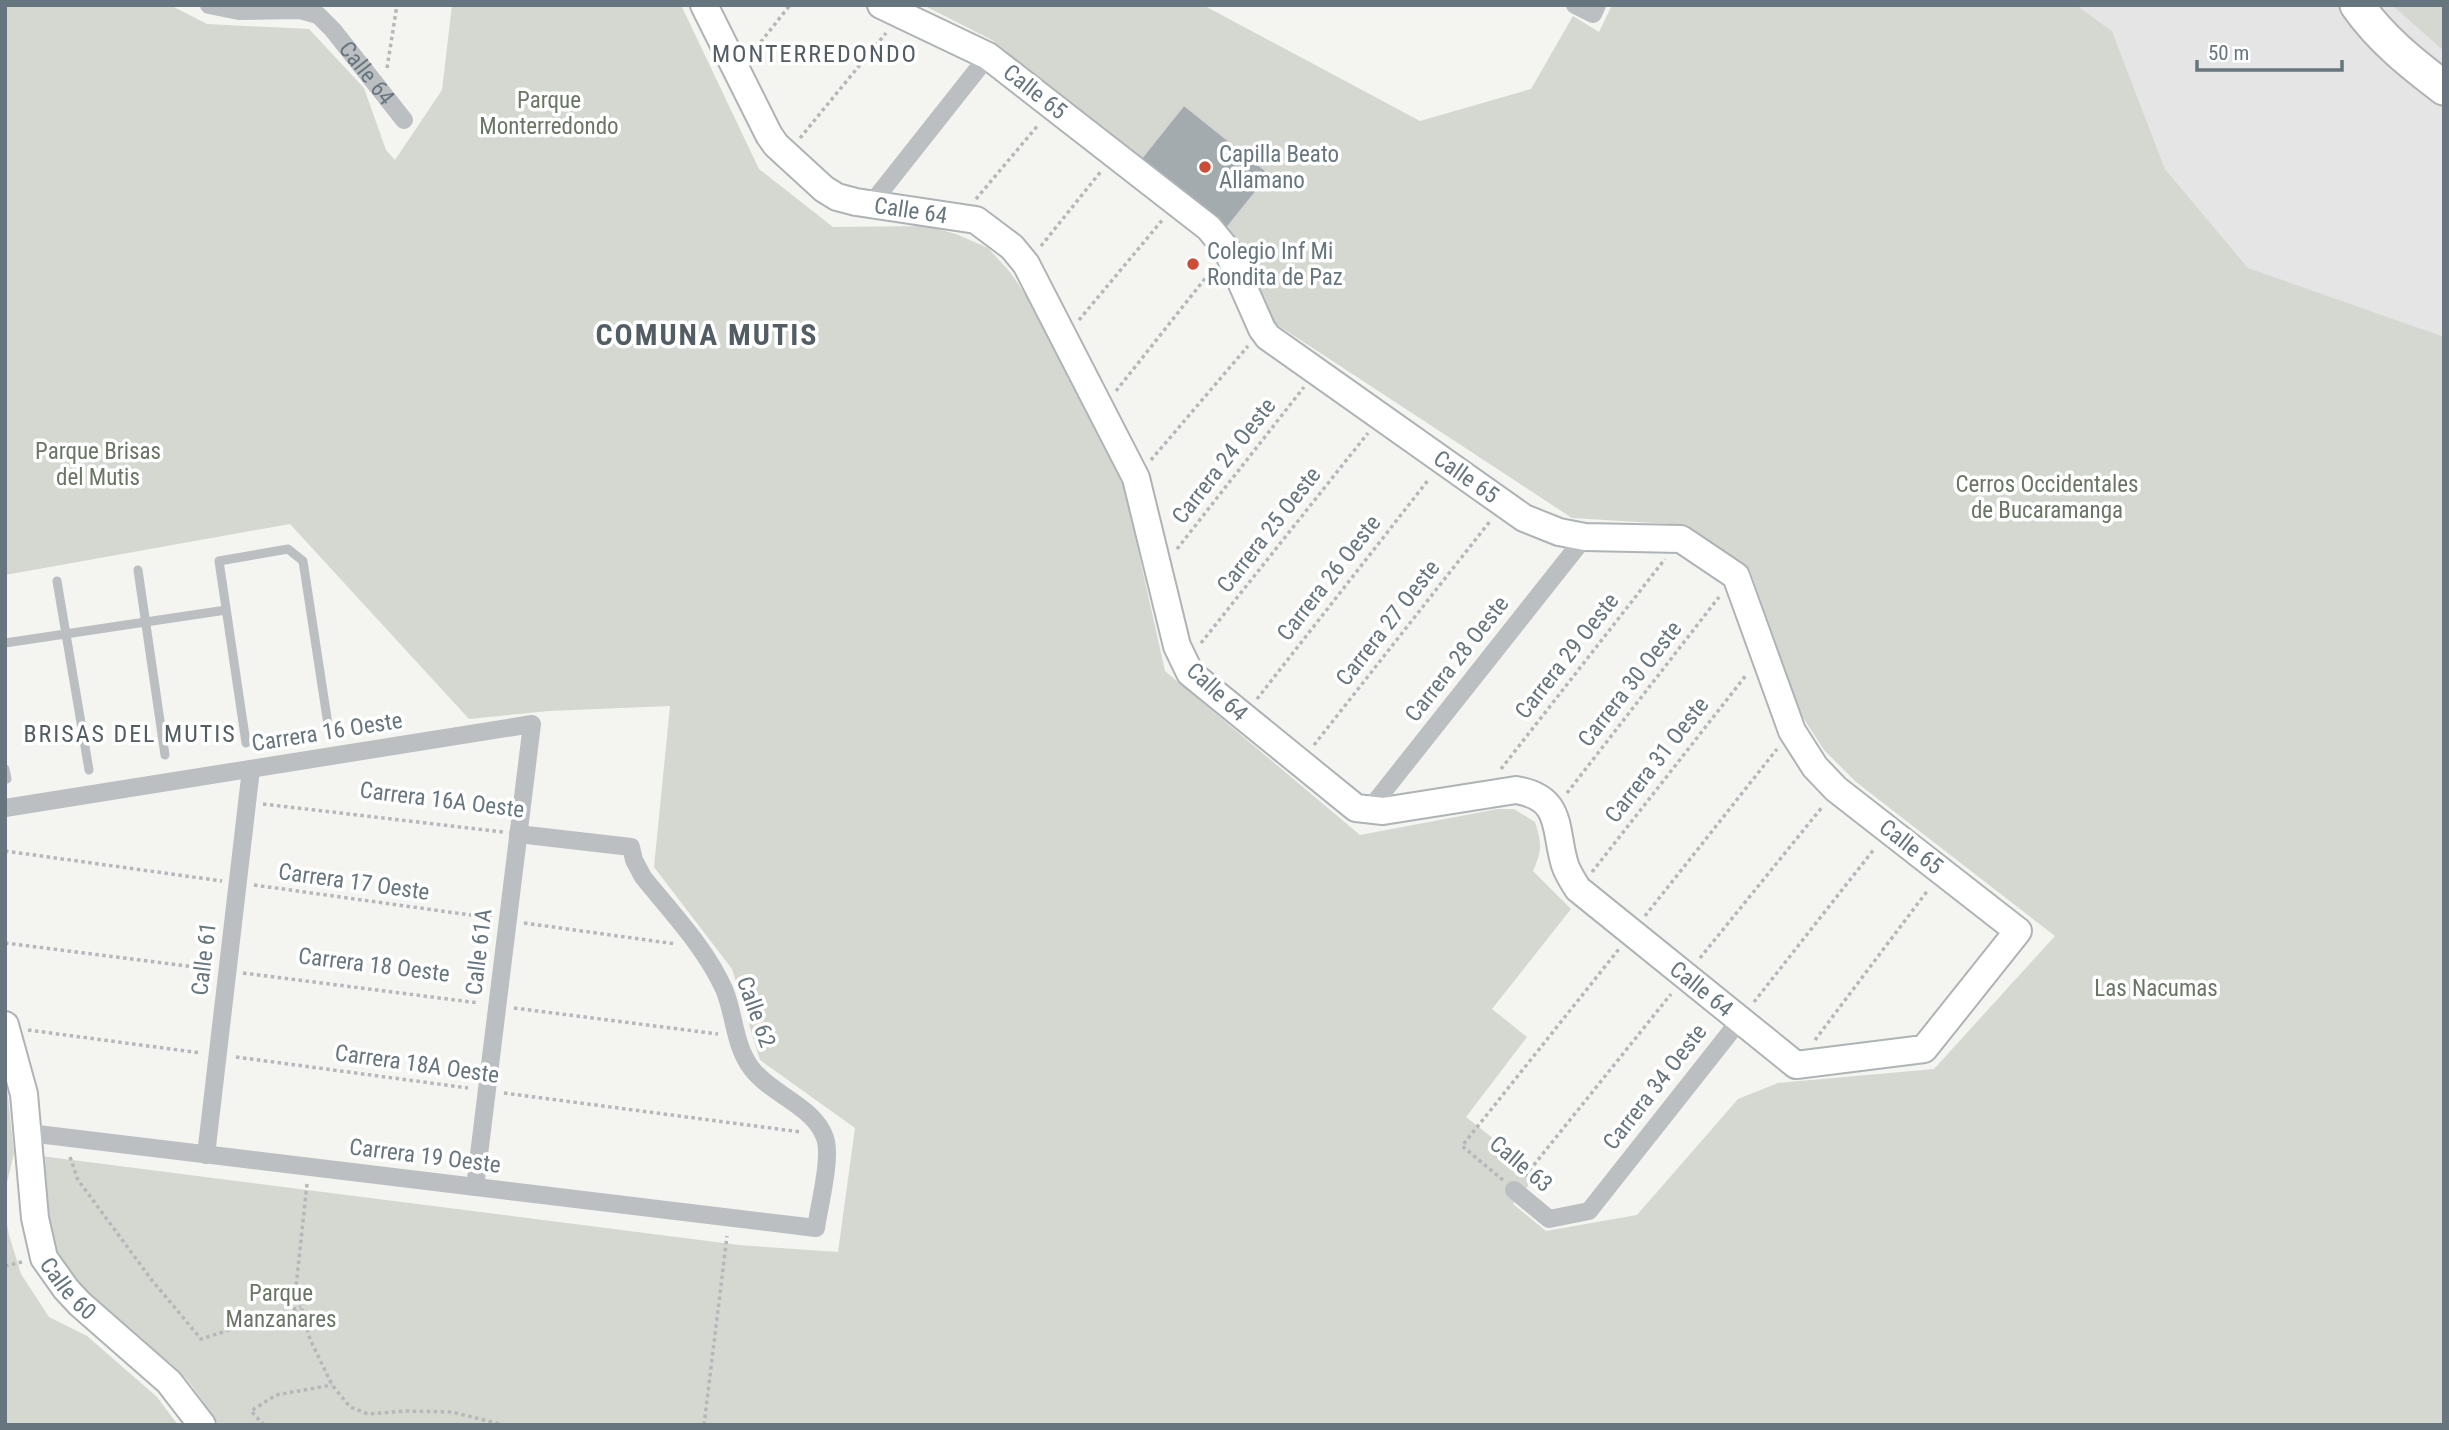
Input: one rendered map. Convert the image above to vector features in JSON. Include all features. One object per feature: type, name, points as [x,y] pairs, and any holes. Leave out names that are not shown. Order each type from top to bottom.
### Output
[{"type":"highway","points":[[2357,5],[2370,24],[2401,55],[2444,88]]},
{"type":"highway","points":[[2374,5],[2444,66]]},
{"type":"street","name":"Calle 64","points":[[209,5],[239,11],[300,10],[318,15],[404,120]]},
{"type":"street","name":"Calle 64","points":[[704,5],[769,135],[785,156],[824,189],[837,197],[871,204],[976,220],[1012,247],[1026,264],[1136,478],[1177,646],[1184,664],[1190,673],[1242,717],[1346,801],[1356,808],[1368,811]]},
{"type":"street","points":[[1575,5],[1595,10]]},
{"type":"street","name":"Calle 65","points":[[891,10],[988,56],[1177,202],[1209,228],[1227,250],[1262,329],[1278,345],[1504,503],[1537,524],[1559,532],[1585,537],[1681,538]]},
{"type":"street","points":[[871,204],[988,56]]},
{"type":"street","name":"Carrera 28 Oeste","points":[[1368,811],[1585,537]]},
{"type":"street","points":[[1681,538],[1736,576]]},
{"type":"street","name":"Calle 65","points":[[1736,576],[1792,731],[1815,767],[1836,789],[2018,931],[1924,1049],[1796,1065]]},
{"type":"street","name":"Carrera 16 Oeste","points":[[5,808],[532,724]]},
{"type":"street","name":"Calle 61A","points":[[475,1187],[532,724]]},
{"type":"street","name":"Calle 61","points":[[206,1155],[251,769]]},
{"type":"street","points":[[1368,811],[1398,809],[1516,790],[1540,798],[1552,812]]},
{"type":"street","name":"Calle 64","points":[[1552,812],[1560,834],[1565,867],[1578,889],[1796,1065]]},
{"type":"street","name":"Carrera 16A Oeste","points":[[519,834],[631,847]]},
{"type":"street","name":"Calle 62","points":[[631,847],[643,877],[713,968],[725,992],[744,1057],[753,1070],[814,1121],[824,1135]]},
{"type":"street","name":"Carrera 34 Oeste","points":[[1549,1219],[1589,1211],[1740,1020]]},
{"type":"street","name":"Calle 60","points":[[6,1026],[20,1076],[29,1133],[39,1244],[48,1264],[80,1304],[169,1382],[202,1425]]},
{"type":"street","name":"Carrera 19 Oeste","points":[[29,1133],[816,1228],[828,1148],[824,1135]]},
{"type":"street","name":"Calle 63","points":[[1514,1189],[1549,1219]]},
{"type":"lane","points":[[246,743],[219,561],[288,549],[303,561],[329,731]]},
{"type":"lane","points":[[138,570],[165,755]]},
{"type":"lane","points":[[57,581],[89,770]]},
{"type":"lane","points":[[5,643],[226,610]]},
{"type":"path","points":[[383,94],[397,5]]},
{"type":"path","points":[[737,71],[790,5]]},
{"type":"path","points":[[785,156],[891,10]]},
{"type":"path","points":[[961,217],[1054,106]]},
{"type":"path","points":[[1026,264],[1115,154]]},
{"type":"path","points":[[1065,338],[1177,202]]},
{"type":"path","points":[[1101,410],[1227,250]]},
{"type":"path","points":[[1136,478],[1262,329]]},
{"type":"path","name":"Carrera 24 Oeste","points":[[1159,572],[1316,372]]},
{"type":"path","name":"Carrera 25 Oeste","points":[[1184,664],[1381,417]]},
{"type":"path","name":"Carrera 26 Oeste","points":[[1242,717],[1443,461]]},
{"type":"path","name":"Carrera 27 Oeste","points":[[1300,764],[1504,503]]},
{"type":"path","name":"Carrera 29 Oeste","points":[[1480,796],[1681,538]]},
{"type":"path","name":"Carrera 30 Oeste","points":[[1552,812],[1736,576]]},
{"type":"path","name":"Carrera 31 Oeste","points":[[1578,889],[1763,653]]},
{"type":"path","name":"Carrera 16A Oeste","points":[[247,802],[519,834]]},
{"type":"path","name":"Carrera 34 Oeste","points":[[1740,1020],[1889,830]]},
{"type":"path","name":"Carrera 17 Oeste","points":[[5,851],[699,947]]},
{"type":"path","points":[[1796,1065],[1942,872]]},
{"type":"path","name":"Carrera 18 Oeste","points":[[5,943],[737,1037]]},
{"type":"path","name":"Carrera 18A Oeste","points":[[6,1026],[824,1135]]},
{"type":"path","points":[[64,1138],[78,1181],[151,1279],[201,1339],[301,1307]]},
{"type":"path","name":"Calle 63","points":[[1462,1146],[1514,1189]]},
{"type":"path","points":[[309,1167],[296,1287],[310,1339],[332,1385],[350,1407],[368,1414],[405,1411],[452,1412],[503,1425]]},
{"type":"path","points":[[704,1425],[729,1217]]},
{"type":"path","points":[[264,1425],[251,1411],[276,1395],[332,1385]]},
{"type":"shaded area","points":[[2076,5],[2444,5],[2444,385],[2248,268],[2165,169],[2112,31]]},
{"type":"green space","name":"Cerros Occidentales de Bucaramanga","points":[[5,5],[170,5],[207,24],[309,29],[364,88],[386,150],[395,160],[442,90],[452,5],[681,5],[759,169],[833,227],[926,226],[956,234],[988,248],[1010,272],[1029,300],[1124,487],[1165,671],[1360,835],[1498,809],[1514,809],[1535,822],[1540,847],[1533,871],[1571,909],[1492,1009],[1527,1037],[1466,1117],[1538,1174],[1513,1204],[1546,1231],[1637,1215],[1738,1099],[1778,1083],[1934,1069],[2055,936],[1856,782],[1824,750],[1800,713],[1750,570],[1687,525],[1572,518],[1273,322],[1226,229],[1270,174],[1184,105],[1140,160],[992,40],[923,5],[1203,5],[1420,121],[1531,89],[1573,16],[1599,32],[1612,5],[2076,5],[2112,31],[2165,169],[2248,268],[2444,337],[2444,1425],[219,1425],[183,1375],[93,1302],[65,1270],[55,1251],[48,1228],[41,1156],[739,1245],[838,1252],[855,1128],[760,1060],[732,969],[654,867],[670,706],[549,711],[469,719],[290,524],[5,575]]},
{"type":"green space","points":[[2392,5],[2444,5],[2444,51]]},
{"type":"green space","points":[[5,1068],[14,1153],[5,1191]]},
{"type":"green space","points":[[5,1213],[21,1274],[49,1317],[87,1336],[157,1397],[178,1425],[5,1425]]},
{"type":"building","name":"Capilla Beato Allamano","points":[[1184,105],[1270,174],[1226,229],[1140,160]]},
{"type":"place","name":"Capilla Beato Allamano","points":[[1205,167]]},
{"type":"place","name":"Colegio Inf Mi Rondita de Paz","points":[[1193,264]]},
{"type":"district","name":"MONTERREDONDO","points":[[815,54]]},
{"type":"district","name":"COMUNA MUTIS","points":[[707,334]]},
{"type":"district","name":"BRISAS DEL MUTIS","points":[[130,734]]},
{"type":"park label","name":"Parque Monterredondo","points":[[549,113]]},
{"type":"park label","name":"Parque Brisas del Mutis","points":[[98,464]]},
{"type":"park label","name":"Las Nacumas","points":[[2156,988]]},
{"type":"park label","name":"Parque Manzanares","points":[[281,1306]]}]
